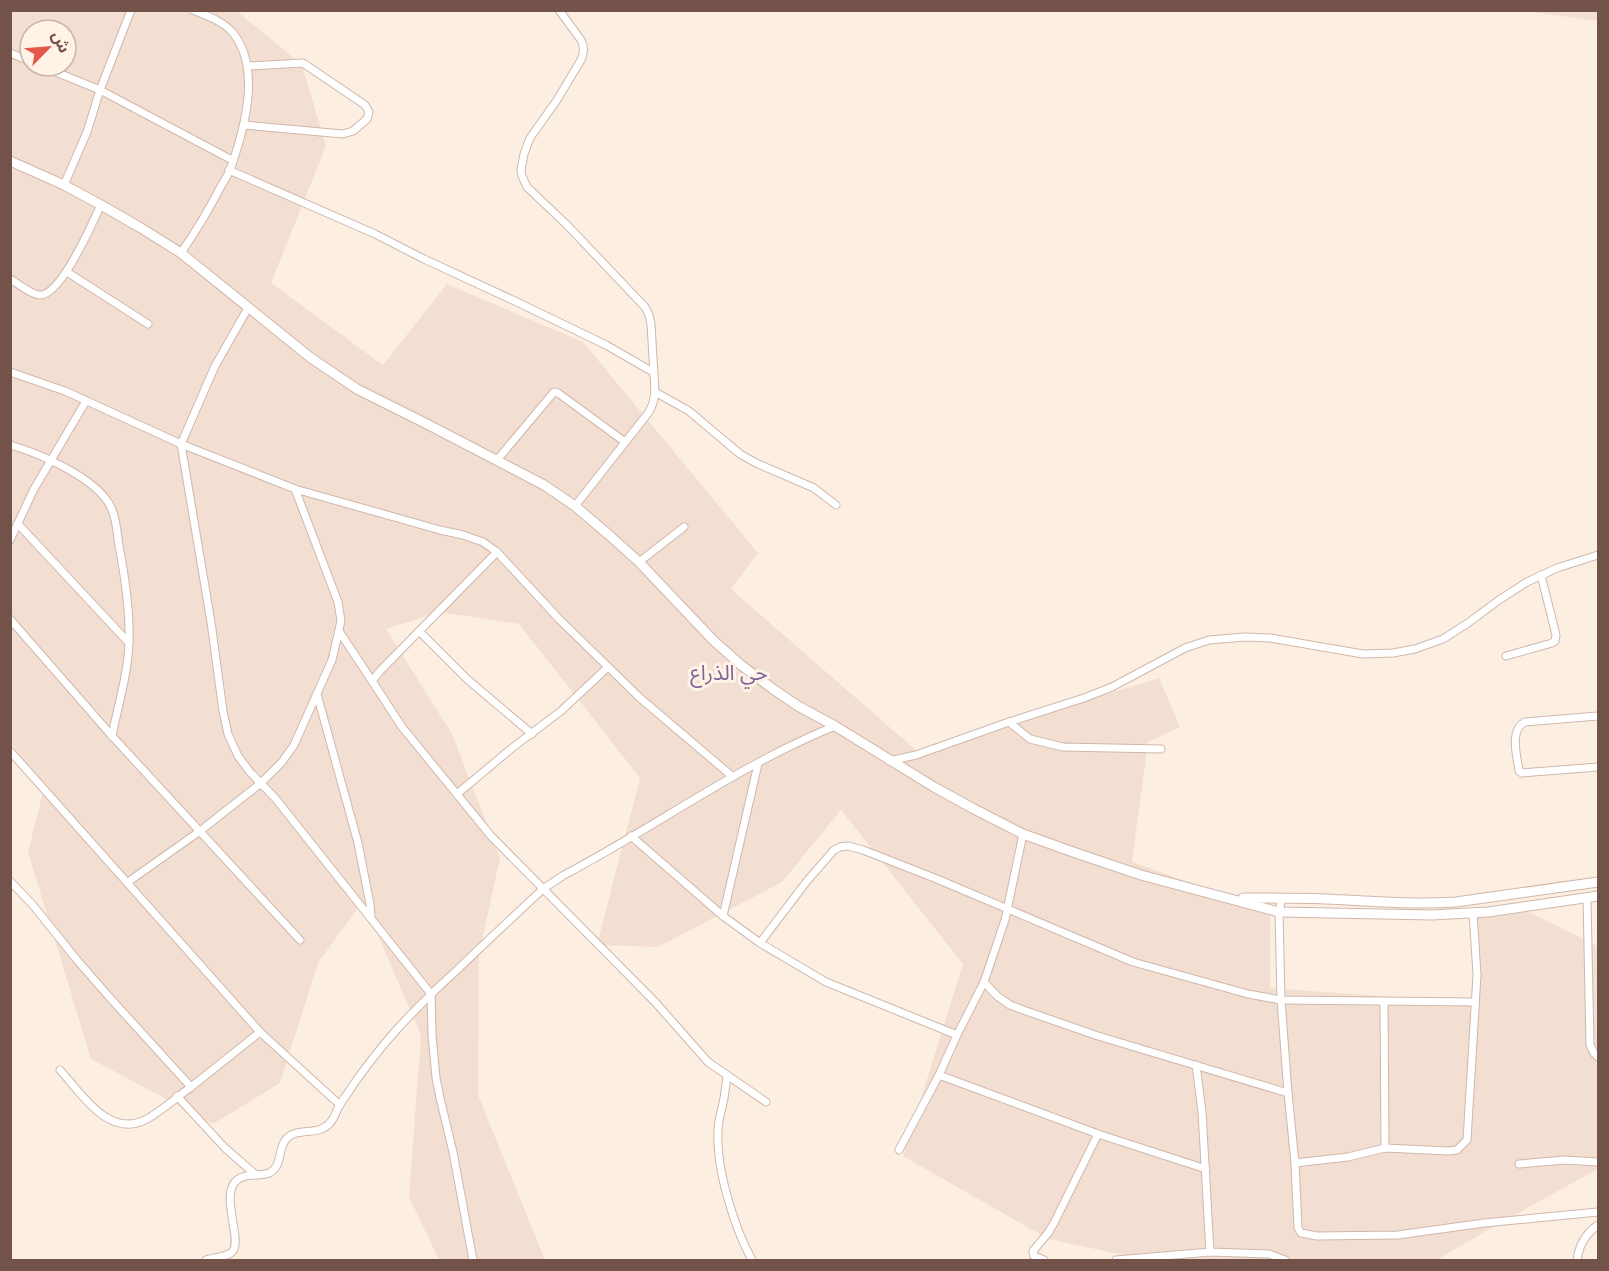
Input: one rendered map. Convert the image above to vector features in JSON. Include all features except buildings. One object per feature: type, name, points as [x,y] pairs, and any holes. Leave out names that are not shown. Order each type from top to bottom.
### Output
[{"type":"main road","points":[[10,161],[64,185],[181,253],[317,363],[357,389],[544,485],[575,507],[639,562],[713,640],[741,665],[798,706],[835,726],[889,761],[1023,834],[1141,874],[1279,912],[1432,915],[1488,912],[1599,896]]},
{"type":"main road","points":[[1232,898],[1434,903],[1465,901],[1599,882]]},
{"type":"street","points":[[64,185],[87,132],[100,90],[131,10]]},
{"type":"street","points":[[181,253],[230,170],[244,125],[247,105],[248,66],[242,49],[232,32],[217,21],[193,10]]},
{"type":"street","points":[[560,10],[581,40],[584,53],[557,100],[530,138],[522,162],[522,176],[527,187],[575,233],[645,307],[651,324],[655,392],[649,412],[575,507]]},
{"type":"street","points":[[244,125],[338,134],[353,131],[369,115],[365,105],[303,63],[248,66]]},
{"type":"street","points":[[70,78],[100,90],[232,160]]},
{"type":"street","points":[[230,170],[375,234],[606,345],[653,372]]},
{"type":"street","points":[[10,279],[36,294],[45,294],[54,289],[67,272],[101,205]]},
{"type":"street","points":[[67,272],[148,324]]},
{"type":"street","points":[[248,308],[215,366],[181,444],[228,734],[237,756],[275,798],[431,994],[436,1078],[453,1152],[473,1260]]},
{"type":"street","points":[[10,372],[65,391],[181,444],[295,489],[483,542],[497,552],[560,620],[640,698],[733,777]]},
{"type":"street","points":[[497,460],[554,392],[566,398],[625,442]]},
{"type":"street","points":[[655,392],[689,411],[740,454],[814,488],[836,505]]},
{"type":"street","points":[[10,540],[50,460],[86,401]]},
{"type":"street","points":[[10,445],[24,448],[50,460],[86,481],[108,502],[114,516],[125,577],[129,643],[122,693],[112,736]]},
{"type":"street","points":[[128,882],[200,831],[261,783],[282,762],[294,745],[332,660],[339,631],[339,602],[295,489]]},
{"type":"street","points":[[18,524],[129,643]]},
{"type":"street","points":[[639,562],[684,527]]},
{"type":"street","points":[[372,681],[497,552]]},
{"type":"street","points":[[889,761],[927,751],[1084,698],[1112,687],[1185,648],[1209,640],[1269,638],[1363,654],[1393,653],[1415,649],[1443,639],[1517,587],[1557,568],[1599,555]]},
{"type":"street","points":[[1506,656],[1555,641],[1556,635],[1541,575]]},
{"type":"street","points":[[10,619],[112,736],[300,940]]},
{"type":"street","points":[[339,631],[402,727],[491,836],[656,1003],[708,1062],[766,1102]]},
{"type":"street","points":[[419,632],[468,680],[532,734]]},
{"type":"street","points":[[457,794],[561,711],[608,667]]},
{"type":"street","points":[[317,694],[358,843],[370,904],[370,918]]},
{"type":"street","points":[[1599,716],[1525,722],[1518,726],[1516,731],[1519,771],[1522,773],[1599,767]]},
{"type":"street","points":[[1009,722],[1030,739],[1063,747],[1161,749]]},
{"type":"street","points":[[206,1260],[225,1256],[234,1249],[230,1199],[234,1182],[238,1178],[272,1172],[278,1163],[282,1144],[291,1135],[315,1132],[324,1128],[336,1115],[340,1105],[374,1056],[403,1022],[543,889],[733,777],[835,726]]},
{"type":"street","points":[[10,751],[260,1032],[340,1105]]},
{"type":"street","points":[[723,916],[758,764]]},
{"type":"street","points":[[899,1150],[939,1075],[984,982],[1008,908],[1023,834]]},
{"type":"street","points":[[631,836],[723,916],[760,943],[826,982],[957,1035]]},
{"type":"street","points":[[760,943],[807,881],[834,850],[848,846],[1008,908],[1133,962],[1248,994],[1281,1000],[1475,1002]]},
{"type":"street","points":[[10,882],[32,904],[77,960],[191,1087]]},
{"type":"street","points":[[1587,897],[1590,1045],[1599,1057]]},
{"type":"street","points":[[1281,898],[1279,912],[1281,1000],[1295,1163],[1298,1228],[1301,1233],[1310,1236],[1398,1235],[1484,1223],[1599,1212]]},
{"type":"street","points":[[1295,1163],[1348,1157],[1385,1149],[1457,1150],[1467,1140],[1477,959],[1473,912]]},
{"type":"street","points":[[984,982],[997,996],[1010,1005],[1026,1011],[1098,1036],[1288,1093]]},
{"type":"street","points":[[1384,1001],[1385,1149]]},
{"type":"street","points":[[60,1070],[100,1114],[123,1125],[133,1125],[147,1120],[260,1032]]},
{"type":"street","points":[[1196,1065],[1202,1113],[1210,1252]]},
{"type":"street","points":[[727,1075],[718,1127],[718,1148],[733,1212],[744,1246],[752,1260]]},
{"type":"street","points":[[939,1075],[1098,1134],[1206,1169]]},
{"type":"street","points":[[177,1096],[219,1143],[256,1175]]},
{"type":"street","points":[[1044,1260],[1034,1256],[1033,1251],[1054,1223],[1098,1134]]},
{"type":"street","points":[[1519,1164],[1565,1160],[1599,1162]]},
{"type":"street","points":[[1577,1260],[1583,1239],[1599,1225]]},
{"type":"street","points":[[1116,1260],[1210,1252],[1269,1254],[1285,1260]]},
{"type":"shaded area","points":[[10,11],[237,11],[302,65],[326,146],[271,283],[383,365],[447,284],[583,342],[758,553],[731,589],[918,752],[1159,678],[1180,727],[1148,742],[1132,862],[1270,911],[1270,988],[1476,1003],[1475,912],[1510,903],[1598,946],[1598,1169],[1437,1260],[1147,1260],[1048,1239],[903,1156],[963,964],[841,810],[782,882],[658,947],[597,945],[640,778],[519,624],[440,612],[386,629],[452,734],[500,858],[479,954],[478,1095],[545,1260],[439,1260],[409,1197],[421,1035],[363,901],[318,963],[280,1083],[213,1124],[91,1059],[28,852],[44,788],[11,743]]},
{"type":"shaded area","points":[[1524,11],[1598,11],[1598,21]]},
{"type":"district","name":"حي الذراع","points":[[729,673]]}]
